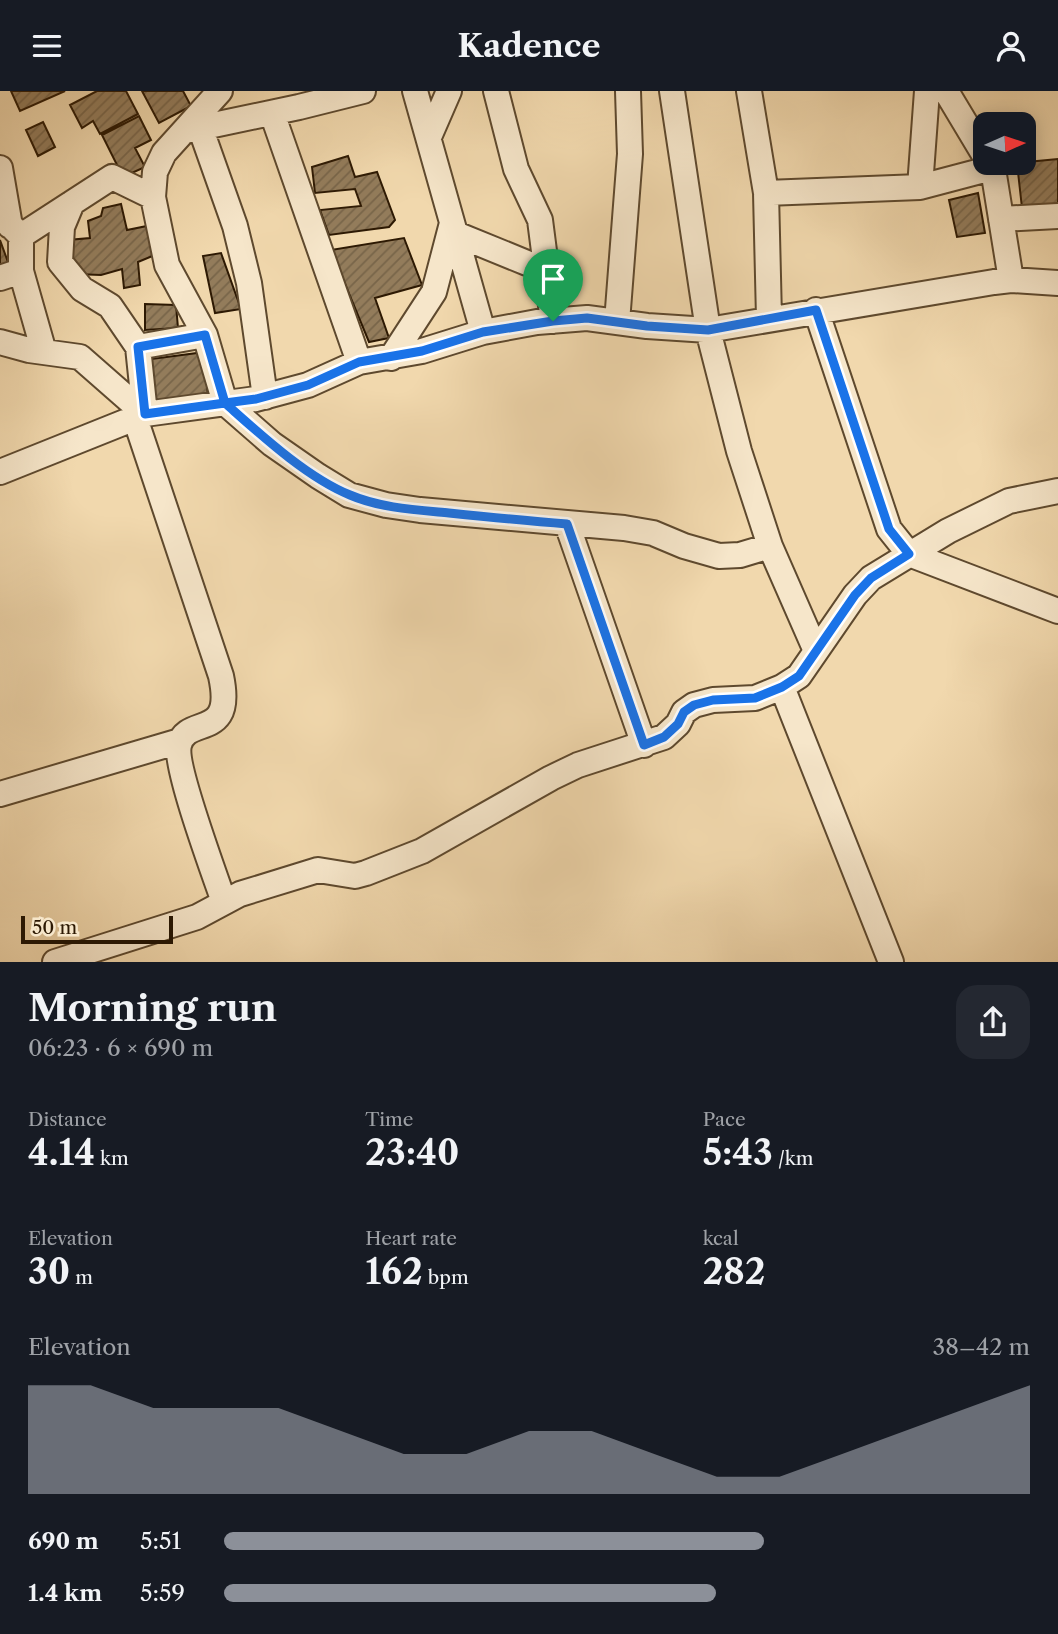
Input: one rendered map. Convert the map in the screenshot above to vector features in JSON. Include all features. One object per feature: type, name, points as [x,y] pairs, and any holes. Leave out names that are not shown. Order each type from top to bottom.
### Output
[{"type":"street","points":[[220,91],[192,129],[164,153],[155,172],[153,197],[167,265],[205,335],[225,403],[272,444],[318,477],[349,495],[386,505],[653,533],[719,556],[740,555],[770,547]]},
{"type":"street","points":[[192,129],[363,91]]},
{"type":"street","points":[[415,91],[483,332]]},
{"type":"street","points":[[429,137],[449,91]]},
{"type":"street","points":[[496,91],[516,169],[540,220],[553,321]]},
{"type":"street","points":[[617,322],[631,154],[628,91]]},
{"type":"street","points":[[672,91],[708,330],[739,451],[770,547],[816,651]]},
{"type":"street","points":[[749,91],[766,193],[769,318]]},
{"type":"street","points":[[920,187],[927,91]]},
{"type":"street","points":[[946,91],[973,136]]},
{"type":"street","points":[[272,113],[359,362]]},
{"type":"street","points":[[192,129],[235,226],[247,272],[265,397]]},
{"type":"street","points":[[0,168],[10,226],[10,274],[44,352]]},
{"type":"street","points":[[766,193],[920,187],[934,185],[973,169]]},
{"type":"street","points":[[992,175],[1011,279]]},
{"type":"street","points":[[10,226],[72,203],[112,177],[153,197]]},
{"type":"street","points":[[0,794],[180,741],[187,734],[217,718],[223,709],[225,695],[140,416],[138,347],[110,306],[82,289],[60,262],[62,227],[72,203]]},
{"type":"street","points":[[1001,219],[1058,216]]},
{"type":"street","points":[[454,228],[527,263]]},
{"type":"street","points":[[391,358],[434,292],[454,228]]},
{"type":"street","points":[[0,471],[140,416],[265,397],[308,385],[359,362],[422,351],[483,332],[587,318],[708,330],[1011,279],[1058,283]]},
{"type":"street","points":[[816,310],[889,529],[909,554],[1058,611]]},
{"type":"street","points":[[138,347],[205,335]]},
{"type":"street","points":[[0,342],[80,357],[140,416]]},
{"type":"street","points":[[55,962],[197,917],[240,894],[318,870],[355,876],[366,873],[422,851],[578,765],[664,737],[678,724],[684,712],[694,705],[713,700],[755,698],[782,687],[799,676],[855,595],[871,578],[948,531],[1009,501],[1058,491]]},
{"type":"street","points":[[567,524],[644,745]]},
{"type":"street","points":[[782,687],[891,962]]},
{"type":"street","points":[[180,741],[178,750],[188,792],[224,902]]},
{"type":"building","points":[[11,91],[65,91],[20,111]]},
{"type":"building","points":[[97,91],[126,91],[138,114],[100,134],[93,121],[82,128],[70,105]]},
{"type":"building","points":[[142,91],[183,91],[191,106],[159,123]]},
{"type":"building","points":[[139,116],[151,140],[135,148],[145,167],[123,177],[102,135]]},
{"type":"building","points":[[43,122],[55,147],[38,156],[26,130]]},
{"type":"building","points":[[348,156],[355,177],[377,172],[395,220],[389,227],[329,235],[320,210],[361,206],[355,189],[315,193],[312,167]]},
{"type":"building","points":[[1058,159],[1058,204],[1022,208],[1018,175],[1036,175],[1036,161]]},
{"type":"building","points":[[978,193],[985,233],[957,237],[949,200]]},
{"type":"building","points":[[121,204],[127,230],[147,226],[155,255],[138,262],[140,285],[124,288],[122,269],[101,275],[75,274],[68,240],[90,238],[88,221],[101,216],[103,208]]},
{"type":"building","points":[[404,238],[422,285],[375,298],[389,338],[369,342],[331,250]]},
{"type":"building","points":[[0,240],[9,265],[0,268]]},
{"type":"building","points":[[221,253],[241,309],[215,313],[203,256]]},
{"type":"building","points":[[145,304],[176,305],[178,328],[145,330]]},
{"type":"building","points":[[205,352],[208,398],[154,404],[151,359]]},
{"type":"route","points":[[553,321],[483,332],[422,351],[359,362],[308,385],[256,399],[225,403],[205,335],[138,347],[145,414],[225,403],[272,444],[318,477],[349,495],[386,505],[420,510],[567,524],[644,745],[664,737],[678,724],[684,712],[694,705],[713,700],[755,698],[782,687],[799,676],[855,595],[871,578],[909,554],[889,529],[816,310],[708,330],[587,318],[553,321]]}]
